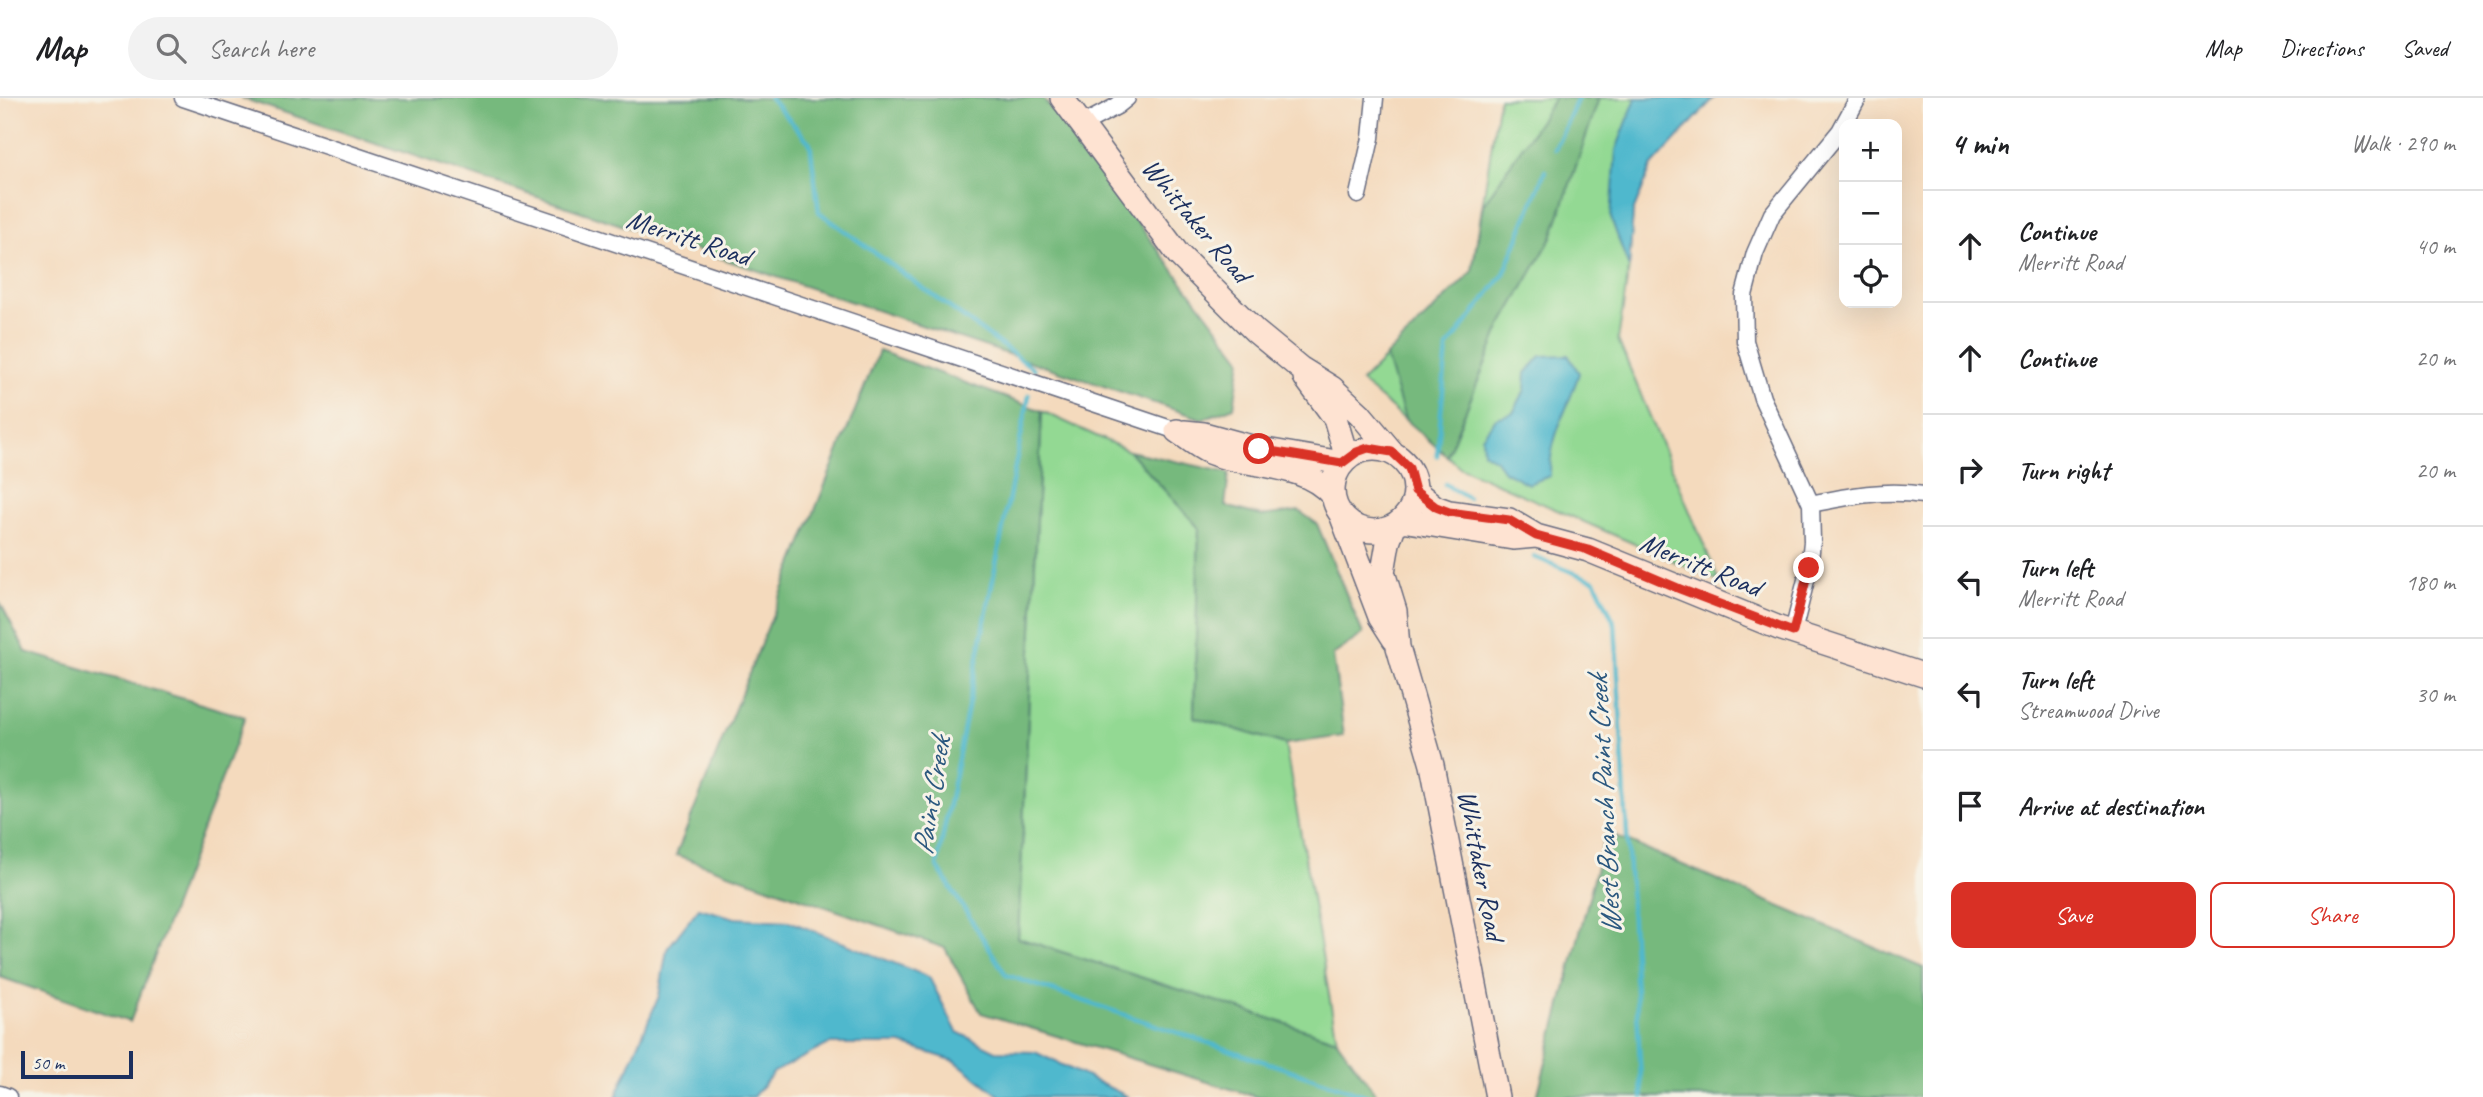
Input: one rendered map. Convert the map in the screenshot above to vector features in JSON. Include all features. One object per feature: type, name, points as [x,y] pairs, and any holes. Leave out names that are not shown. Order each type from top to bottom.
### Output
[{"type":"main road","name":"Whittaker Road","points":[[1062,98],[1178,254],[1255,331],[1300,368],[1332,388],[1360,414],[1392,452]]},
{"type":"main road","name":"Whittaker Road","points":[[1300,368],[1335,418],[1344,460]]},
{"type":"main road","name":"Merritt Road","points":[[1177,431],[1204,434],[1259,449],[1344,460]]},
{"type":"main road","name":"Merritt Road","points":[[1177,431],[1208,452],[1303,475],[1319,483],[1332,495]]},
{"type":"main road","points":[[1368,448],[1392,452],[1409,468],[1415,491],[1409,512],[1398,523],[1372,531],[1361,529],[1342,517],[1332,495],[1332,483],[1344,460],[1368,448]]},
{"type":"main road","name":"Merritt Road","points":[[1415,491],[1436,507],[1449,512],[1509,520],[1536,536],[1588,550],[1793,632],[1923,675]]},
{"type":"main road","name":"Whittaker Road","points":[[1342,517],[1380,617],[1398,647]]},
{"type":"main road","name":"Merritt Road","points":[[1398,523],[1513,538],[1536,536]]},
{"type":"main road","name":"Whittaker Road","points":[[1398,523],[1385,555],[1383,572],[1395,611],[1398,647],[1432,765],[1496,1090]]},
{"type":"street","name":"Merritt Road","points":[[183,98],[1177,431]]},
{"type":"street","points":[[1081,124],[1127,98]]},
{"type":"street","points":[[1358,195],[1371,138],[1375,98]]},
{"type":"street","points":[[1793,632],[1809,568],[1812,542],[1811,504],[1762,398],[1745,341],[1744,295],[1755,253],[1772,214],[1840,131],[1858,98]]},
{"type":"street","points":[[1811,504],[1861,494],[1888,492],[1923,495]]},
{"type":"street","points":[[0,1094],[8,1097]]},
{"type":"green space","points":[[241,98],[1043,98],[1241,359],[1234,407],[1202,419]]},
{"type":"green space","points":[[1499,98],[1714,98],[1651,167],[1633,212],[1629,268],[1618,340],[1719,581],[1461,468],[1361,382],[1472,272]]},
{"type":"green space","points":[[1555,98],[1599,98],[1552,237],[1500,328],[1447,456],[1405,419],[1386,356],[1472,272],[1483,205]]},
{"type":"green space","points":[[879,351],[1042,411],[1018,938],[1337,1040],[1378,1097],[1257,1097],[981,1013],[945,948],[676,855]]},
{"type":"green space","points":[[1042,411],[1129,451],[1199,528],[1194,717],[1285,744],[1337,1040],[1018,938]]},
{"type":"green space","points":[[1129,451],[1229,473],[1225,506],[1262,516],[1299,511],[1317,524],[1363,634],[1333,655],[1344,736],[1285,744],[1194,717],[1199,528]]},
{"type":"green space","points":[[0,602],[26,652],[245,717],[130,1022],[0,977]]},
{"type":"green space","points":[[1606,832],[1923,968],[1923,1097],[1537,1097]]},
{"type":"water","points":[[1636,98],[1714,98],[1651,167],[1633,212],[1629,268],[1611,218],[1616,150]]},
{"type":"water","points":[[1568,355],[1579,373],[1556,436],[1550,476],[1528,484],[1504,471],[1496,460],[1483,452],[1482,437],[1496,418],[1513,413],[1525,390],[1526,373],[1541,356]]},
{"type":"water","points":[[699,908],[735,918],[789,921],[929,977],[957,1032],[996,1051],[1035,1052],[1129,1097],[1001,1097],[955,1061],[901,1044],[829,1044],[774,1072],[753,1097],[616,1097],[659,996],[667,949]]},
{"type":"waterway","name":"Paint Creek","points":[[770,98],[810,143],[819,212],[1034,369]]},
{"type":"waterway","name":"West Branch Paint Creek","points":[[1555,149],[1578,98]]},
{"type":"waterway","name":"West Branch Paint Creek","points":[[1437,456],[1447,348],[1504,274],[1545,171]]},
{"type":"waterway","name":"Paint Creek","points":[[1029,395],[937,866],[1006,975],[1370,1097]]},
{"type":"waterway","name":"West Branch Paint Creek","points":[[1445,484],[1468,498]]},
{"type":"waterway","name":"West Branch Paint Creek","points":[[1534,557],[1595,581],[1615,624],[1642,1097]]},
{"type":"route","points":[[1259,449],[1342,463],[1368,448],[1392,452],[1409,468],[1415,491],[1436,507],[1449,512],[1509,520],[1536,536],[1588,550],[1793,632],[1809,568]]}]
